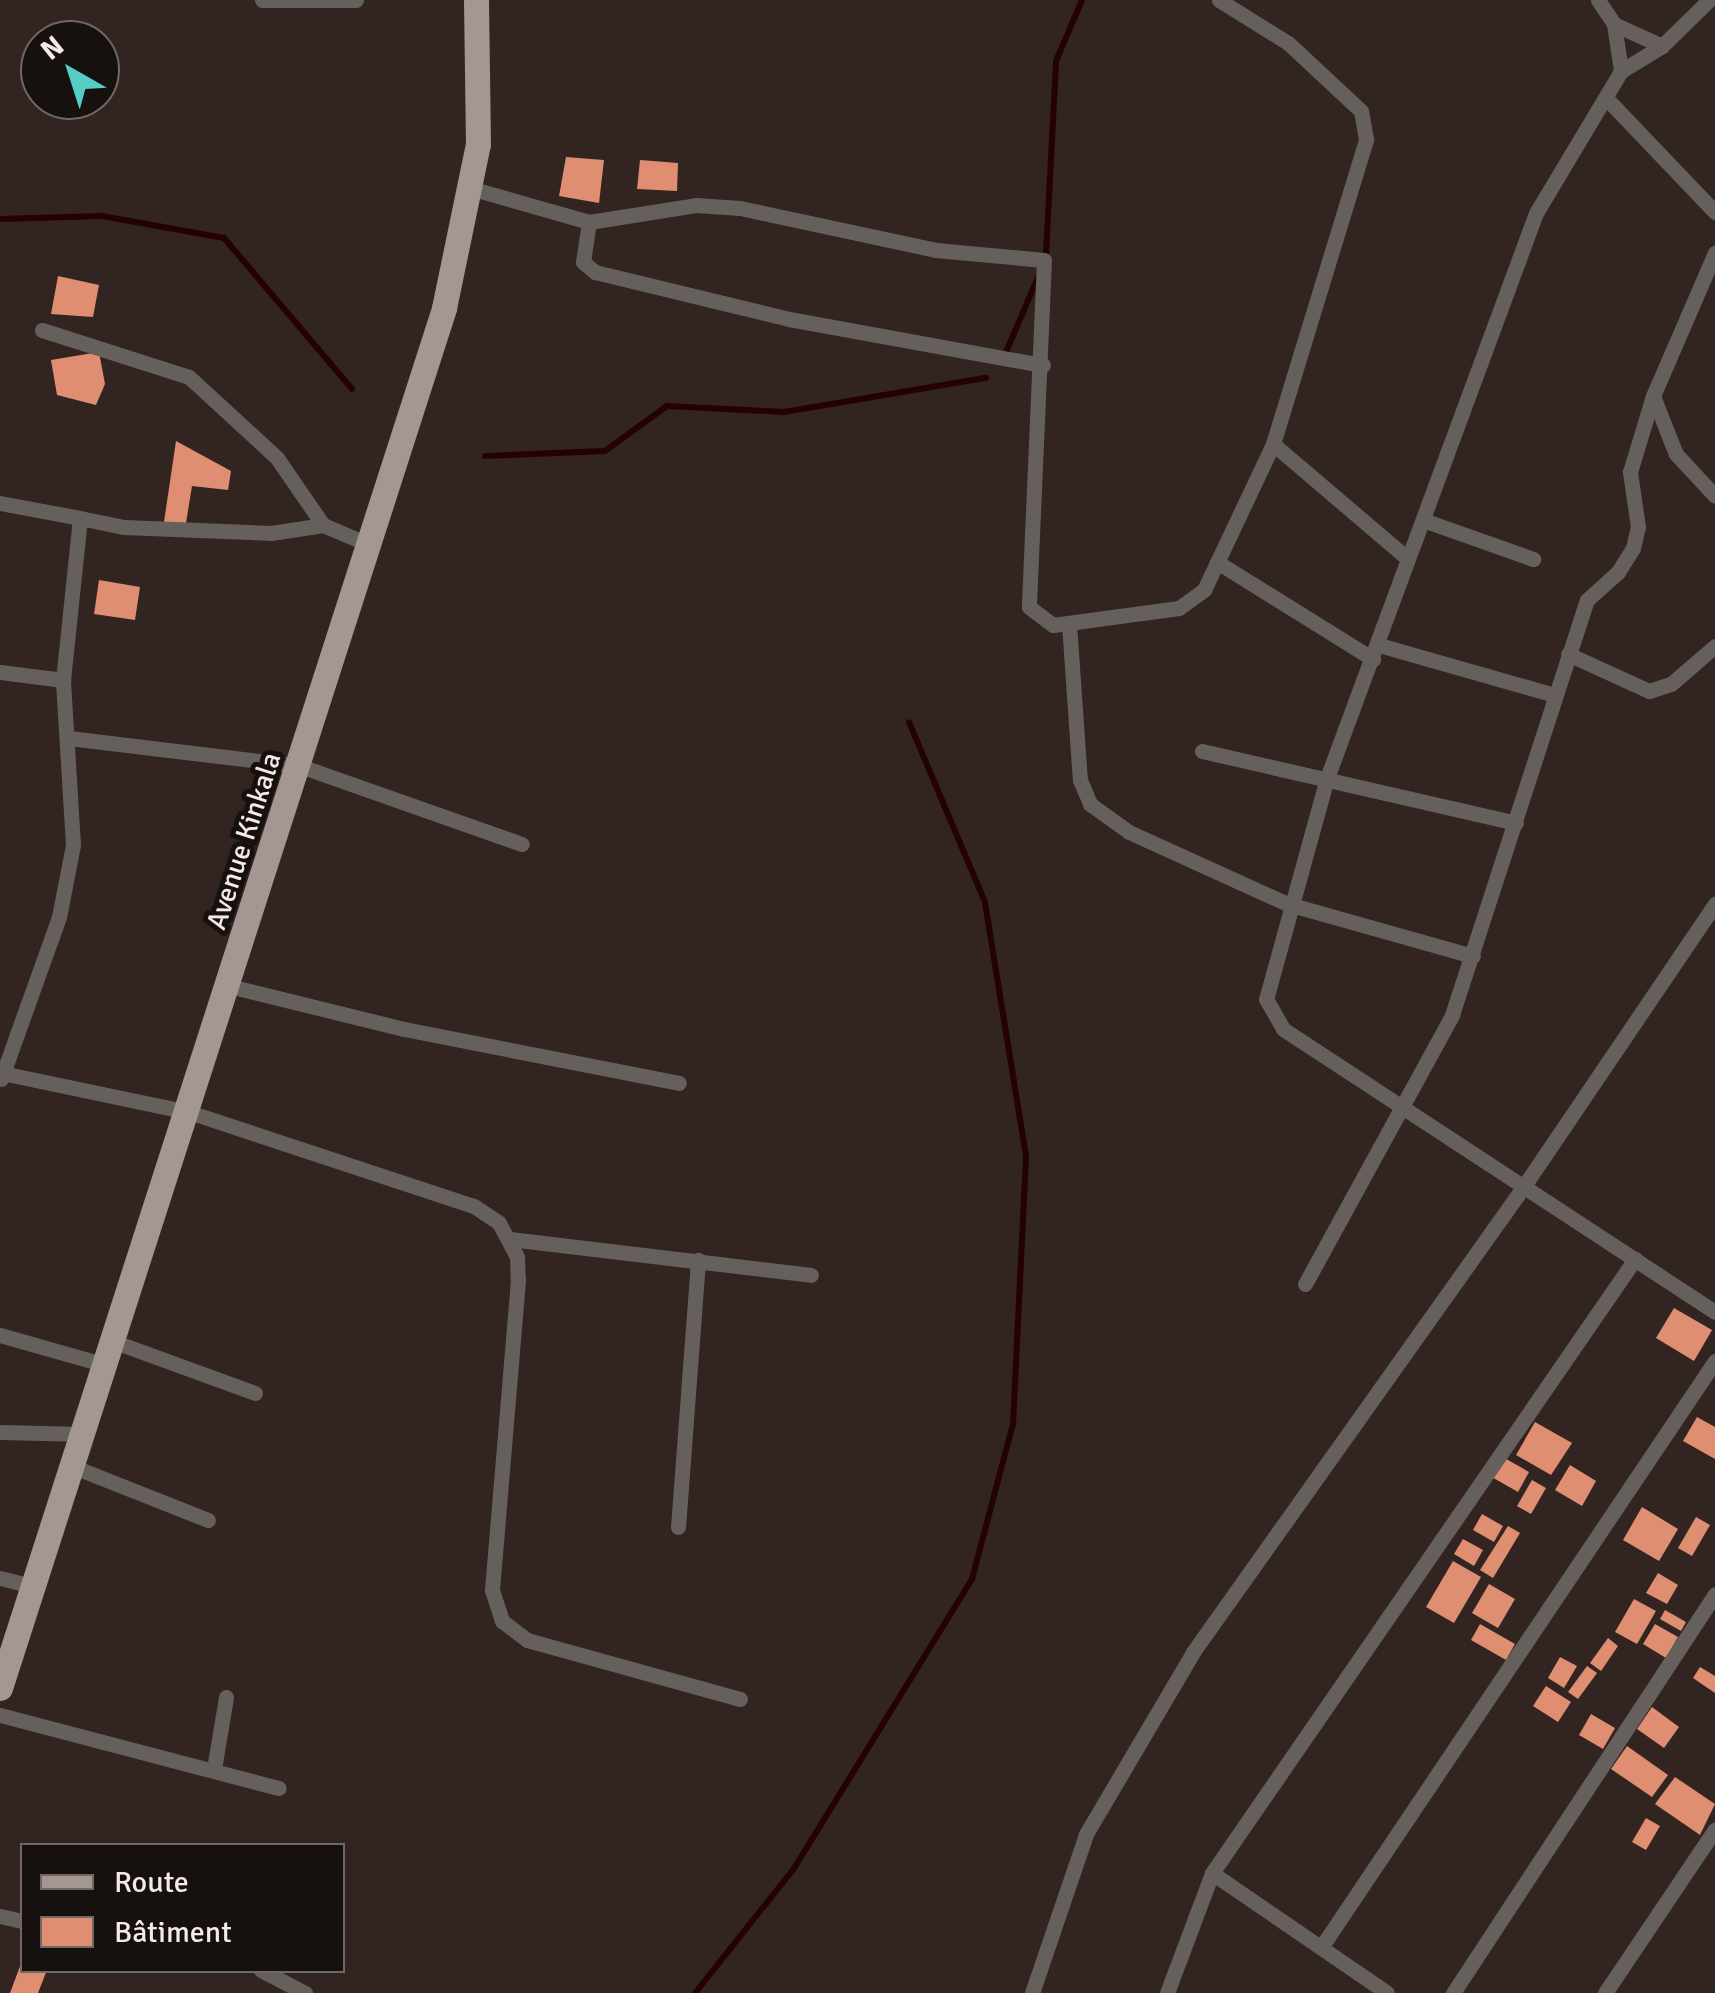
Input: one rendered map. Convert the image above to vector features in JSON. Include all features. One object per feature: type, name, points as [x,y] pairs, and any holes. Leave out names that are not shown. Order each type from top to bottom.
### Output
[{"type":"main road","name":"Avenue Kinkala","points":[[0,1688],[189,1112],[444,308],[470,188],[482,88],[476,0]]},
{"type":"street","points":[[262,0],[356,0]]},
{"type":"street","points":[[470,188],[589,222],[696,205],[725,207],[936,250],[1044,260],[1043,365],[1025,594],[1039,618],[1069,624],[1194,602],[1273,444],[1358,173],[1366,124],[1361,111],[1288,43],[1219,0]]},
{"type":"street","points":[[1598,0],[1614,24],[1621,72]]},
{"type":"street","points":[[1708,0],[1662,46],[1621,72],[1536,213],[1327,778],[1288,904],[1266,999],[1274,1018],[1715,1312]]},
{"type":"street","points":[[1614,24],[1662,46]]},
{"type":"street","points":[[1606,98],[1715,212]]},
{"type":"street","points":[[589,222],[583,262],[595,272],[790,319],[1043,365]]},
{"type":"street","points":[[1305,1284],[1406,1109],[1473,956],[1587,600],[1618,572],[1633,548],[1638,527],[1630,472],[1653,396],[1715,253]]},
{"type":"street","points":[[42,330],[189,377],[277,458],[323,525]]},
{"type":"street","points":[[1653,396],[1676,454],[1715,496]]},
{"type":"street","points":[[1273,444],[1408,559]]},
{"type":"street","points":[[0,503],[124,527],[271,533],[323,525],[368,544]]},
{"type":"street","points":[[80,518],[63,628],[73,845],[59,917],[1,1077],[189,1112],[474,1206],[510,1238],[811,1276]]},
{"type":"street","points":[[1422,520],[1533,559]]},
{"type":"street","points":[[1217,562],[1376,652],[1555,695]]},
{"type":"street","points":[[1069,624],[1080,780],[1090,804],[1129,832],[1288,904],[1473,956]]},
{"type":"street","points":[[1568,654],[1649,691],[1671,684],[1715,646]]},
{"type":"street","points":[[0,672],[63,680]]},
{"type":"street","points":[[69,738],[300,766],[522,844]]},
{"type":"street","points":[[1202,751],[1516,823]]},
{"type":"street","points":[[1032,1993],[1086,1834],[1193,1652],[1524,1186],[1715,904]]},
{"type":"street","points":[[229,986],[679,1084]]},
{"type":"street","points":[[510,1238],[518,1280],[492,1590],[502,1621],[527,1640],[740,1699]]},
{"type":"street","points":[[1167,1993],[1212,1873],[1634,1258]]},
{"type":"street","points":[[678,1526],[698,1260]]},
{"type":"street","points":[[0,1335],[110,1354],[255,1393]]},
{"type":"street","points":[[1322,1946],[1715,1361]]},
{"type":"street","points":[[0,1432],[84,1434]]},
{"type":"street","points":[[74,1467],[208,1520]]},
{"type":"street","points":[[0,1578],[35,1587]]},
{"type":"street","points":[[1453,1993],[1715,1594]]},
{"type":"street","points":[[214,1770],[226,1697]]},
{"type":"street","points":[[0,1715],[279,1788]]},
{"type":"street","points":[[1605,1993],[1715,1829]]},
{"type":"street","points":[[1212,1873],[1387,1993]]},
{"type":"street","points":[[267,1973],[305,1993]]},
{"type":"building","points":[[566,157],[604,160],[599,203],[559,196]]},
{"type":"building","points":[[640,160],[678,163],[677,191],[637,189]]},
{"type":"building","points":[[58,276],[99,285],[93,317],[51,314]]},
{"type":"building","points":[[99,352],[105,384],[96,405],[57,395],[51,360]]},
{"type":"building","points":[[176,441],[231,471],[228,490],[192,486],[186,523],[164,522]]},
{"type":"building","points":[[99,580],[140,587],[135,620],[94,614]]},
{"type":"building","points":[[1674,1308],[1712,1330],[1694,1361],[1656,1338]]},
{"type":"building","points":[[1697,1417],[1715,1427],[1715,1459],[1683,1441]]},
{"type":"building","points":[[1535,1422],[1572,1443],[1551,1475],[1516,1455]]},
{"type":"building","points":[[1501,1456],[1529,1472],[1518,1492],[1490,1476]]},
{"type":"building","points":[[1570,1465],[1596,1481],[1582,1506],[1555,1490]]},
{"type":"building","points":[[1532,1480],[1546,1488],[1531,1514],[1517,1506]]},
{"type":"building","points":[[1642,1507],[1678,1529],[1659,1561],[1623,1540]]},
{"type":"building","points":[[1482,1514],[1503,1526],[1494,1542],[1473,1530]]},
{"type":"building","points":[[1696,1517],[1710,1525],[1692,1556],[1678,1548]]},
{"type":"building","points":[[1508,1526],[1520,1533],[1493,1578],[1480,1570]]},
{"type":"building","points":[[1463,1539],[1483,1550],[1474,1566],[1454,1554]]},
{"type":"building","points":[[1453,1561],[1481,1577],[1454,1623],[1426,1607]]},
{"type":"building","points":[[1658,1573],[1678,1585],[1667,1604],[1646,1593]]},
{"type":"building","points":[[1489,1584],[1515,1599],[1498,1628],[1472,1613]]},
{"type":"building","points":[[1634,1599],[1656,1611],[1637,1644],[1615,1632]]},
{"type":"building","points":[[1665,1610],[1686,1622],[1681,1631],[1660,1619]]},
{"type":"building","points":[[1480,1624],[1515,1644],[1506,1660],[1471,1640]]},
{"type":"building","points":[[1655,1624],[1678,1637],[1666,1658],[1643,1644]]},
{"type":"building","points":[[1608,1638],[1618,1646],[1601,1671],[1590,1663]]},
{"type":"building","points":[[1560,1657],[1577,1666],[1564,1688],[1548,1678]]},
{"type":"building","points":[[1587,1666],[1597,1673],[1578,1699],[1568,1692]]},
{"type":"building","points":[[1700,1667],[1715,1676],[1715,1693],[1693,1678]]},
{"type":"building","points":[[1546,1686],[1571,1702],[1558,1722],[1533,1706]]},
{"type":"building","points":[[1652,1707],[1679,1727],[1664,1748],[1637,1729]]},
{"type":"building","points":[[1591,1714],[1615,1728],[1603,1749],[1579,1735]]},
{"type":"building","points":[[1627,1746],[1668,1775],[1652,1797],[1611,1769]]},
{"type":"building","points":[[1675,1777],[1715,1804],[1700,1835],[1655,1804]]},
{"type":"building","points":[[1646,1818],[1660,1826],[1646,1850],[1632,1842]]},
{"type":"building","points":[[20,1966],[20,1973],[46,1973],[38,1993],[10,1993]]},
{"type":"waterway","points":[[1046,254],[1056,61],[1082,0]]},
{"type":"waterway","points":[[0,219],[102,216],[224,238],[352,389]]},
{"type":"waterway","points":[[1006,352],[1039,275]]},
{"type":"waterway","points":[[485,456],[605,451],[667,406],[784,412],[986,378]]},
{"type":"waterway","points":[[695,1993],[793,1870],[972,1579],[1013,1424],[1026,1156],[985,902],[909,722]]}]
